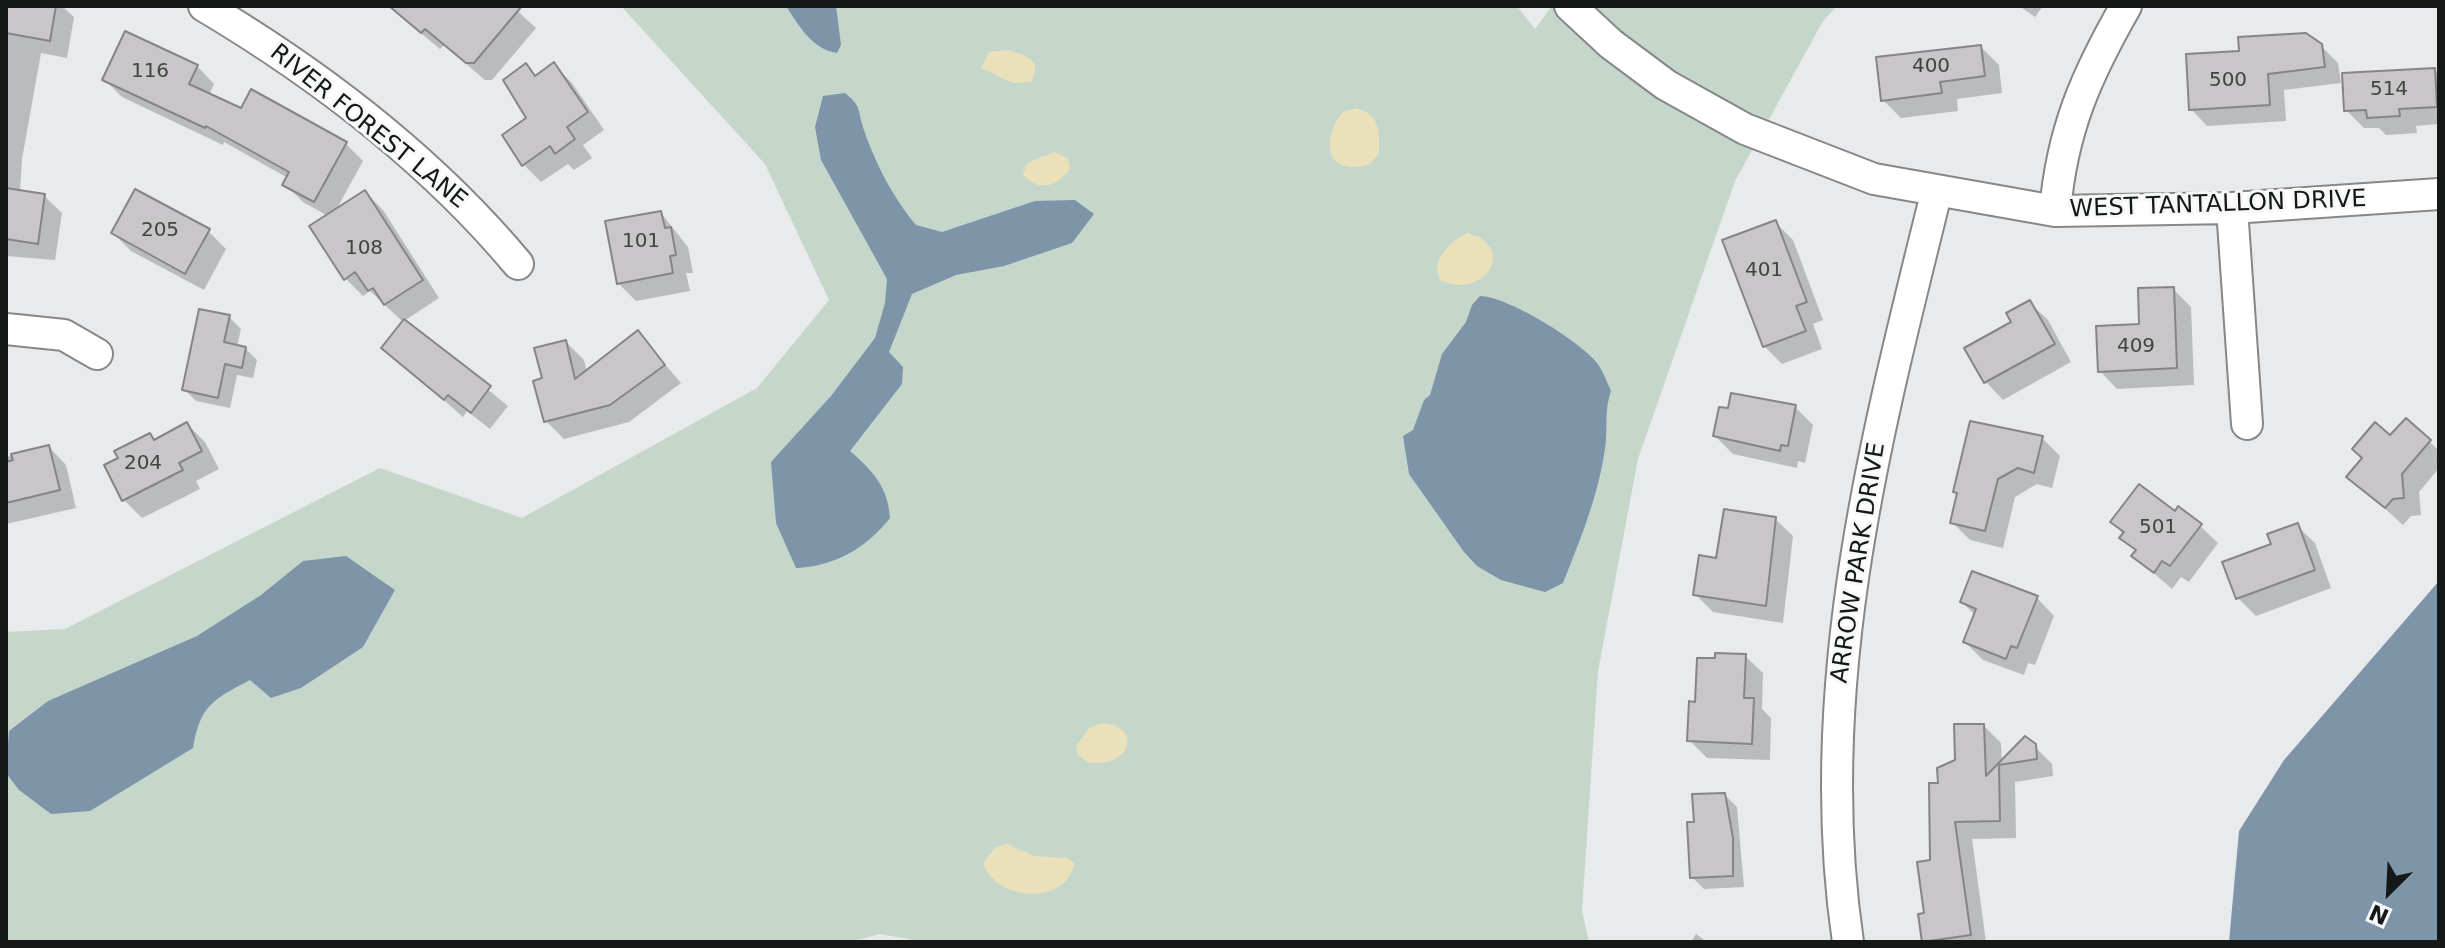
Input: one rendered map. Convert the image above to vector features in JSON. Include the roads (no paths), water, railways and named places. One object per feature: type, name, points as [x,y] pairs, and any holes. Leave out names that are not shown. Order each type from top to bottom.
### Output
[{"type":"street","name":"RIVER FOREST LANE","points":[[204,6],[297,67],[405,150],[476,214],[518,264]]},
{"type":"street","name":"WEST TANTALLON DRIVE","points":[[1570,6],[1611,44],[1666,85],[1745,129],[1874,179],[2055,211],[2232,208],[2439,194]]},
{"type":"street","points":[[2055,211],[2059,167],[2073,110],[2091,67],[2126,6]]},
{"type":"street","name":"ARROW PARK DRIVE","points":[[1848,942],[1836,743],[1845,620],[1876,449],[1937,190]]},
{"type":"street","points":[[2232,208],[2247,424]]},
{"type":"street","points":[[6,329],[64,335],[97,354]]},
{"type":"water","points":[[786,6],[836,6],[841,45],[837,53],[813,42]]},
{"type":"water","points":[[845,93],[857,106],[868,142],[886,180],[916,225],[942,232],[1035,201],[1075,200],[1094,214],[1072,243],[1004,266],[956,275],[912,294],[889,352],[903,367],[902,384],[850,451],[883,488],[890,518],[871,538],[849,554],[824,564],[796,568],[776,523],[771,462],[831,396],[875,338],[885,303],[887,279],[821,160],[815,127],[823,96]]},
{"type":"water","points":[[1480,296],[1524,311],[1575,343],[1597,363],[1611,391],[1600,477],[1589,513],[1563,583],[1545,592],[1501,580],[1477,566],[1409,474],[1403,436],[1413,430],[1424,400],[1430,395],[1442,354],[1466,322],[1472,305]]},
{"type":"water","points":[[346,556],[395,590],[363,647],[301,688],[271,698],[250,680],[227,693],[205,713],[193,748],[90,811],[51,814],[19,790],[6,773],[9,731],[48,701],[197,636],[261,595],[303,561]]},
{"type":"water","points":[[2439,581],[2439,942],[2229,942],[2239,831],[2284,760]]}]
